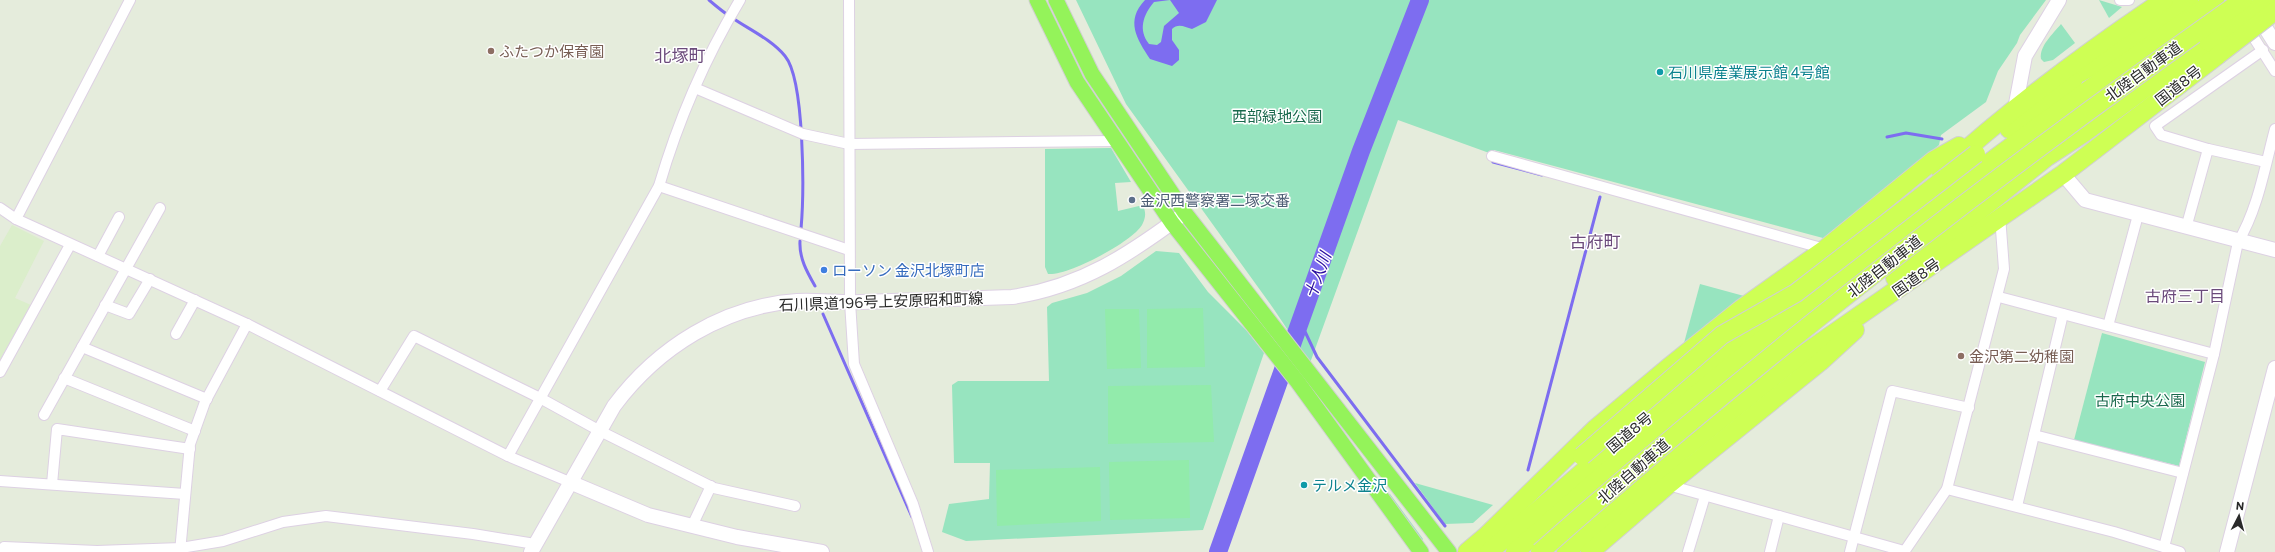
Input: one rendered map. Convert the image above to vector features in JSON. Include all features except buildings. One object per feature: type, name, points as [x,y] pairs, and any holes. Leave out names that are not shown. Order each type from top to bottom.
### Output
[{"type":"highway","name":"国道8号","points":[[1489,552],[1752,328],[1805,291],[1888,220],[1991,127],[2082,55],[2164,0]]},
{"type":"highway","name":"北陸自動車道","points":[[1515,552],[1713,381],[1805,305],[2000,154],[2215,0]]},
{"type":"highway","name":"北陸自動車道","points":[[1540,552],[1724,393],[1825,312],[2011,167],[2243,0]]},
{"type":"highway","points":[[1791,364],[1832,327],[2047,157],[2213,48],[2269,0]]},
{"type":"highway","points":[[1512,510],[1582,456],[1722,335],[1796,292],[2089,68],[2187,2]]},
{"type":"highway","name":"国道8号","points":[[1566,552],[1682,451],[1791,364],[1898,290],[2000,216],[2063,174],[2213,48],[2275,11]]},
{"type":"highway","points":[[2015,109],[2089,68]]},
{"type":"highway","points":[[1467,552],[1595,429],[1669,366],[1741,309],[1825,249],[1934,160],[1991,127]]},
{"type":"highway","points":[[2063,174],[2061,168],[2067,151],[2084,133]]},
{"type":"highway","points":[[1590,552],[1668,485],[1820,362],[1898,290]]},
{"type":"main road","points":[[1037,0],[1077,82],[1172,223],[1297,381],[1421,552]]},
{"type":"main road","points":[[1056,0],[1092,74],[1185,213],[1278,332],[1302,366],[1449,552]]},
{"type":"main road","points":[[2015,109],[2025,56],[2058,0]]},
{"type":"main road","points":[[2247,0],[2269,47]]},
{"type":"main road","points":[[2269,0],[2275,7]]},
{"type":"main road","points":[[2063,174],[2085,200],[2238,242],[2275,250]]},
{"type":"main road","name":"石川県道196号上安原昭和町線","points":[[533,548],[572,483],[614,406],[627,388],[650,366],[688,335],[738,313],[773,304],[797,301],[850,302],[1012,297],[1038,293],[1081,279],[1124,257],[1185,213]]},
{"type":"main road","points":[[2227,552],[2275,368]]},
{"type":"main road","points":[[572,483],[648,515],[807,551],[822,552]]},
{"type":"street","points":[[16,219],[130,0]]},
{"type":"street","points":[[508,456],[659,186],[667,158],[695,88],[717,38],[740,0]]},
{"type":"street","points":[[849,0],[849,250],[850,302],[854,364],[913,504],[928,552]]},
{"type":"street","points":[[2120,0],[2130,0]]},
{"type":"street","points":[[2230,0],[2269,47],[2275,71]]},
{"type":"street","points":[[2266,162],[2208,149],[2161,135],[2155,126],[2269,47]]},
{"type":"street","points":[[695,88],[802,134],[849,144],[1116,141]]},
{"type":"street","points":[[2164,547],[2214,354],[2238,242],[2244,232],[2255,199],[2275,129]]},
{"type":"street","points":[[2186,228],[2208,149]]},
{"type":"street","points":[[1492,156],[1825,249]]},
{"type":"street","points":[[659,186],[849,250]]},
{"type":"street","points":[[0,208],[16,219],[70,245],[126,268],[247,324],[508,456],[572,483]]},
{"type":"street","points":[[44,415],[160,208]]},
{"type":"street","points":[[2108,326],[2138,215]]},
{"type":"street","points":[[1668,485],[1904,551],[1948,489],[1999,297],[2004,269],[2000,216]]},
{"type":"street","points":[[98,256],[118,217]]},
{"type":"street","points":[[0,372],[70,245]]},
{"type":"street","points":[[105,305],[129,314],[150,279]]},
{"type":"street","points":[[1999,297],[2214,354]]},
{"type":"street","points":[[176,334],[195,300]]},
{"type":"street","points":[[2017,506],[2064,314]]},
{"type":"street","points":[[180,550],[190,449],[195,431],[206,399],[247,324]]},
{"type":"street","points":[[380,391],[414,336],[540,398],[600,432],[711,486],[795,506]]},
{"type":"street","points":[[82,347],[206,399]]},
{"type":"street","points":[[64,378],[195,431]]},
{"type":"street","points":[[1850,552],[1892,390],[1969,408]]},
{"type":"street","points":[[52,484],[57,429],[190,449]]},
{"type":"street","points":[[2034,435],[2183,473]]},
{"type":"street","points":[[0,481],[185,494]]},
{"type":"street","points":[[692,526],[711,486]]},
{"type":"street","points":[[1948,489],[2017,506],[2180,552]]},
{"type":"street","points":[[1688,552],[1705,496]]},
{"type":"street","points":[[2,548],[97,551],[180,550],[223,541],[283,522],[326,516],[473,534],[533,548]]},
{"type":"street","points":[[1770,552],[1779,516]]},
{"type":"shaded area","points":[[1145,0],[1170,0],[1217,0],[1206,22],[1192,29],[1177,26],[1172,29],[1172,40],[1179,50],[1179,60],[1172,66],[1150,59],[1137,37],[1134,23],[1139,8]],"holes":[[[1170,0],[1179,13],[1164,26],[1161,42],[1157,45],[1149,44],[1144,33],[1143,23],[1147,12],[1154,2]]]},
{"type":"shaded area","points":[[12,225],[44,241],[15,298],[31,305],[0,360],[0,246]]},
{"type":"green space","name":"西部緑地公園","points":[[1076,0],[2046,0],[2020,35],[2017,43],[1998,71],[1986,102],[1941,135],[1939,145],[1823,238],[1494,150],[1492,154],[1398,120],[1310,363],[1273,308],[1126,104]]},
{"type":"green space","points":[[2099,0],[2122,7],[2109,18]]},
{"type":"green space","points":[[2061,24],[2075,43],[2053,60],[2044,62],[2041,59],[2042,49],[2047,40]]},
{"type":"green space","points":[[1111,148],[1131,182],[1115,183],[1118,211],[1143,205],[1145,215],[1142,225],[1126,240],[1099,257],[1070,270],[1048,274],[1045,267],[1045,149]]},
{"type":"green space","points":[[1156,251],[1179,253],[1208,292],[1246,330],[1264,353],[1203,530],[966,541],[942,532],[949,504],[989,499],[990,463],[954,463],[952,385],[958,381],[1049,381],[1047,307],[1052,303],[1087,293],[1121,276]]},
{"type":"green space","points":[[1700,284],[1744,296],[1684,343]]},
{"type":"green space","points":[[1203,308],[1205,367],[1147,368],[1147,309]]},
{"type":"green space","points":[[1105,309],[1139,309],[1141,368],[1107,369]]},
{"type":"green space","name":"古府中央公園","points":[[2102,333],[2205,362],[2179,466],[2074,440]]},
{"type":"green space","points":[[1211,385],[1214,442],[1108,444],[1108,386]]},
{"type":"green space","points":[[1189,460],[1190,518],[1110,520],[1109,462]]},
{"type":"green space","points":[[1100,467],[1101,521],[997,526],[996,470]]},
{"type":"green space","points":[[1415,483],[1493,505],[1473,523],[1445,524]]},
{"type":"green space","points":[[1390,494],[1423,539],[1421,542],[1387,495]]},
{"type":"waterway","points":[[709,0],[728,15],[773,44],[785,56],[792,69],[800,112],[802,139],[803,191],[801,229]]},
{"type":"waterway","name":"十人川","points":[[1218,552],[1361,151],[1420,0]]},
{"type":"waterway","points":[[1887,137],[1906,133],[1942,139]]},
{"type":"waterway","points":[[1493,162],[1542,175]]},
{"type":"waterway","points":[[1528,470],[1600,197]]},
{"type":"waterway","points":[[800,241],[802,259],[815,286]]},
{"type":"waterway","points":[[823,314],[912,517]]},
{"type":"waterway","points":[[1300,321],[1317,357],[1445,526]]},
{"type":"place","name":"ふたつか保育園","points":[[491,51]]},
{"type":"place","name":"石川県産業展示館 4号館","points":[[1660,72]]},
{"type":"place","name":"金沢西警察署二塚交番","points":[[1132,200]]},
{"type":"place","name":"ローソン 金沢北塚町店","points":[[824,270]]},
{"type":"place","name":"金沢第二幼稚園","points":[[1961,356]]},
{"type":"place","name":"テルメ金沢","points":[[1304,485]]},
{"type":"district","name":"北塚町","points":[[680,55]]},
{"type":"district","name":"古府町","points":[[1595,241]]},
{"type":"district","name":"古府三丁目","points":[[2185,295]]}]
